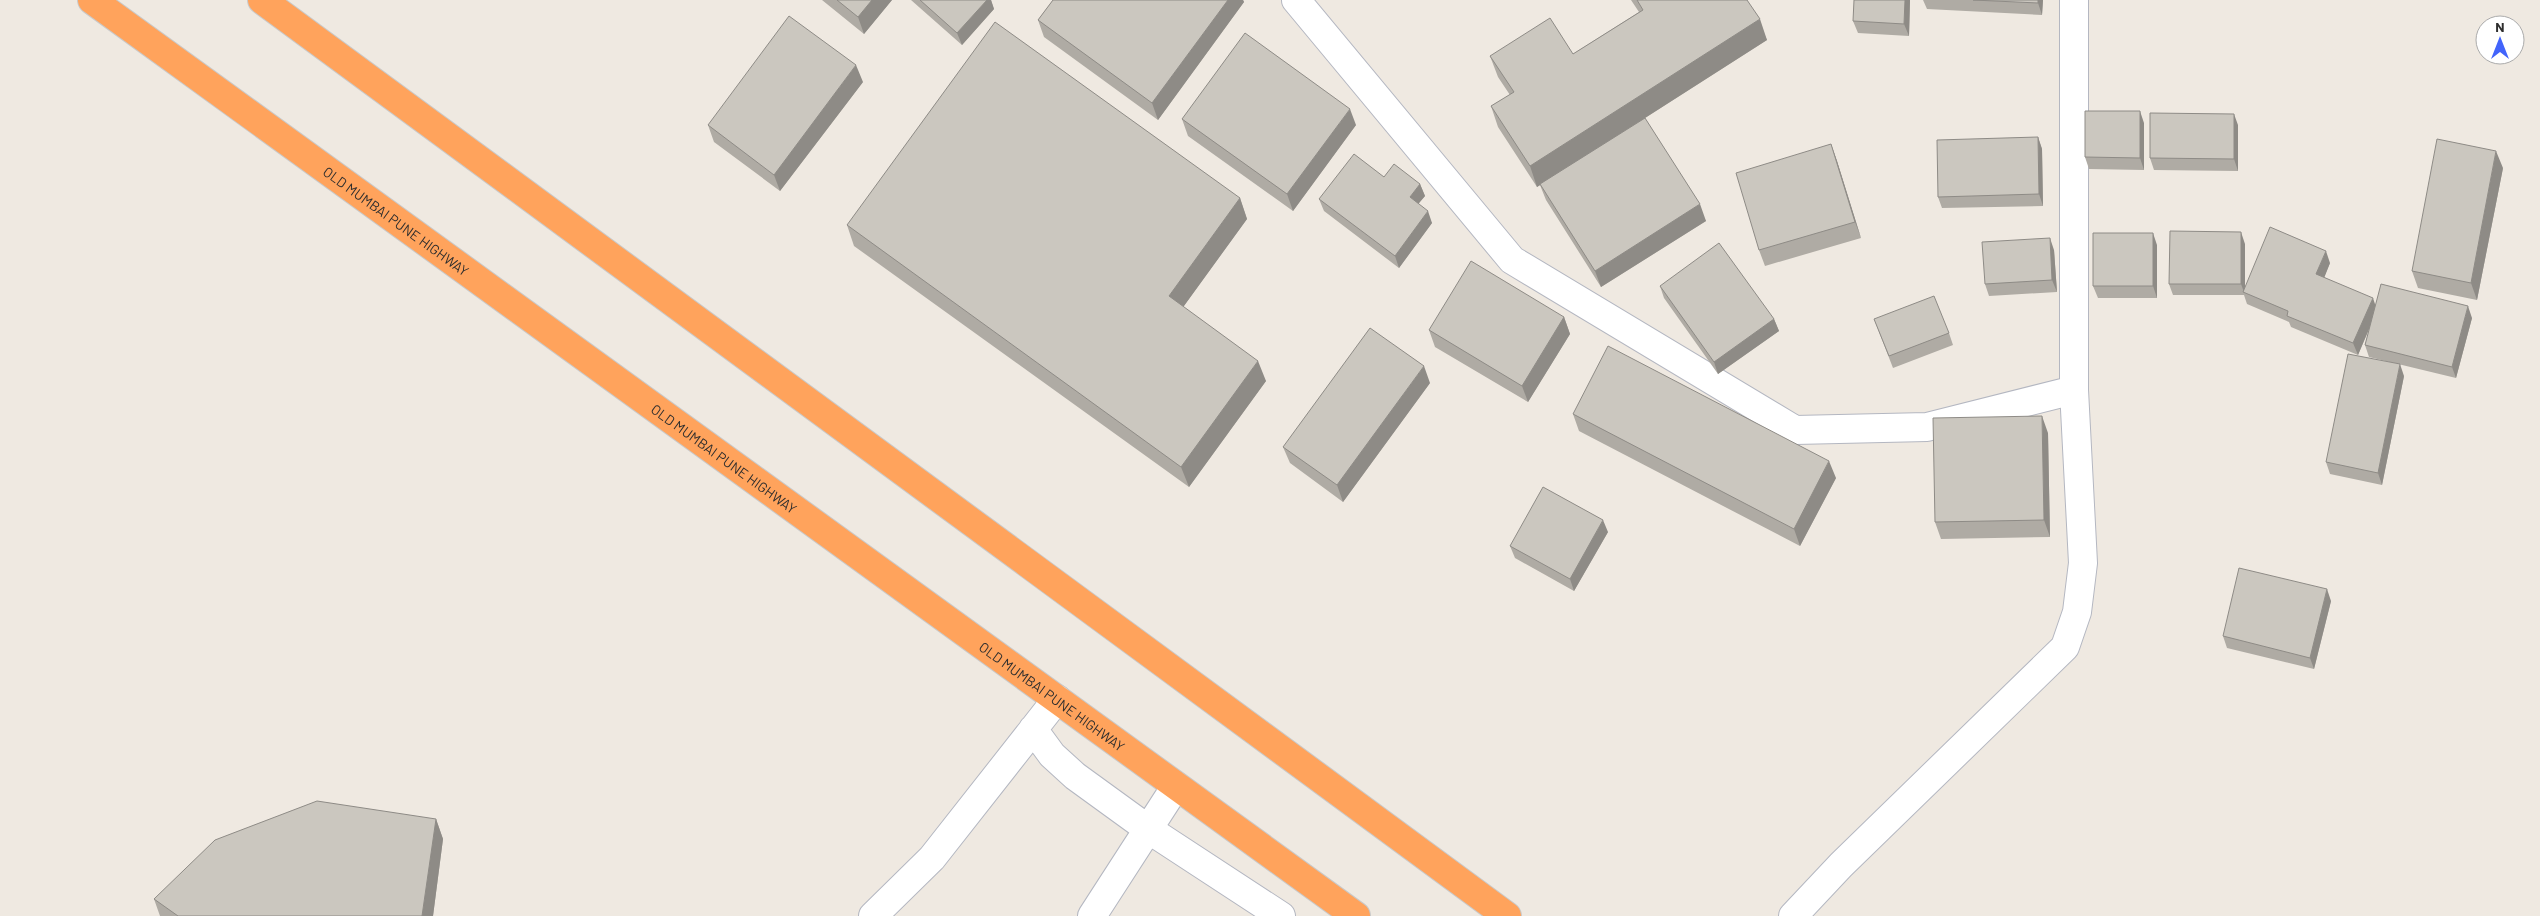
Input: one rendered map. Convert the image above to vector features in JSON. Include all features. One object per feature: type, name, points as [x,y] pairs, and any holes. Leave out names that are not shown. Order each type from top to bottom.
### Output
[{"type":"highway","name":"OLD MUMBAI PUNE HIGHWAY","points":[[92,0],[1356,916]]},
{"type":"highway","points":[[262,0],[1507,916]]},
{"type":"street","points":[[1296,0],[1512,260],[1795,430],[1927,427],[2074,390]]},
{"type":"street","points":[[1793,916],[1841,865],[2064,647],[2077,612],[2083,563],[2074,390],[2074,0]]},
{"type":"street","points":[[873,916],[932,858],[1057,699]]},
{"type":"street","points":[[1033,729],[1052,755],[1075,776],[1148,829],[1281,916]]},
{"type":"street","points":[[1092,916],[1176,786]]},
{"type":"building","points":[[837,0],[872,0],[858,17]]},
{"type":"building","points":[[920,0],[987,0],[957,33]]},
{"type":"building","points":[[1053,0],[1228,0],[1152,103],[1038,20]]},
{"type":"building","points":[[1637,0],[1747,0],[1760,19],[1530,166],[1491,106],[1514,92],[1490,56],[1550,18],[1573,54],[1643,10]]},
{"type":"building","points":[[1854,0],[1905,0],[1904,24],[1853,21]]},
{"type":"building","points":[[1973,0],[2038,0],[2038,3]]},
{"type":"building","points":[[789,16],[856,65],[774,175],[708,125]]},
{"type":"building","points":[[995,22],[1240,198],[1169,296],[1258,361],[1181,467],[847,225]]},
{"type":"building","points":[[1245,33],[1350,109],[1287,194],[1182,119]]},
{"type":"building","points":[[2085,111],[2140,111],[2140,158],[2085,157]]},
{"type":"building","points":[[2150,113],[2234,114],[2234,159],[2150,158]]},
{"type":"building","points":[[1645,118],[1700,204],[1595,271],[1540,184]]},
{"type":"building","points":[[2038,137],[2039,194],[1938,197],[1937,140]]},
{"type":"building","points":[[2437,139],[2496,151],[2471,283],[2412,271]]},
{"type":"building","points":[[1831,144],[1855,222],[1759,250],[1736,173]]},
{"type":"building","points":[[1354,154],[1384,177],[1394,164],[1420,184],[1410,197],[1428,211],[1395,256],[1319,199]]},
{"type":"building","points":[[2270,227],[2326,251],[2316,274],[2373,298],[2353,343],[2287,316],[2288,311],[2243,292]]},
{"type":"building","points":[[2170,231],[2241,232],[2241,284],[2169,284]]},
{"type":"building","points":[[2093,233],[2153,233],[2153,286],[2093,286]]},
{"type":"building","points":[[2050,238],[2052,280],[1985,284],[1982,242]]},
{"type":"building","points":[[1719,243],[1774,319],[1714,362],[1660,286]]},
{"type":"building","points":[[1471,261],[1564,317],[1522,386],[1429,330]]},
{"type":"building","points":[[2381,284],[2468,306],[2452,367],[2365,345]]},
{"type":"building","points":[[1934,296],[1949,333],[1889,356],[1874,319]]},
{"type":"building","points":[[1370,328],[1424,366],[1337,485],[1283,447]]},
{"type":"building","points":[[1608,346],[1829,461],[1794,529],[1573,414]]},
{"type":"building","points":[[2348,354],[2400,364],[2378,473],[2326,462]]},
{"type":"building","points":[[2042,416],[2044,520],[1935,522],[1933,418]]},
{"type":"building","points":[[1543,487],[1603,520],[1570,579],[1510,546]]},
{"type":"building","points":[[2239,568],[2327,589],[2310,658],[2223,636]]},
{"type":"building","points":[[317,801],[436,819],[422,916],[178,916],[154,899],[215,840]]}]
